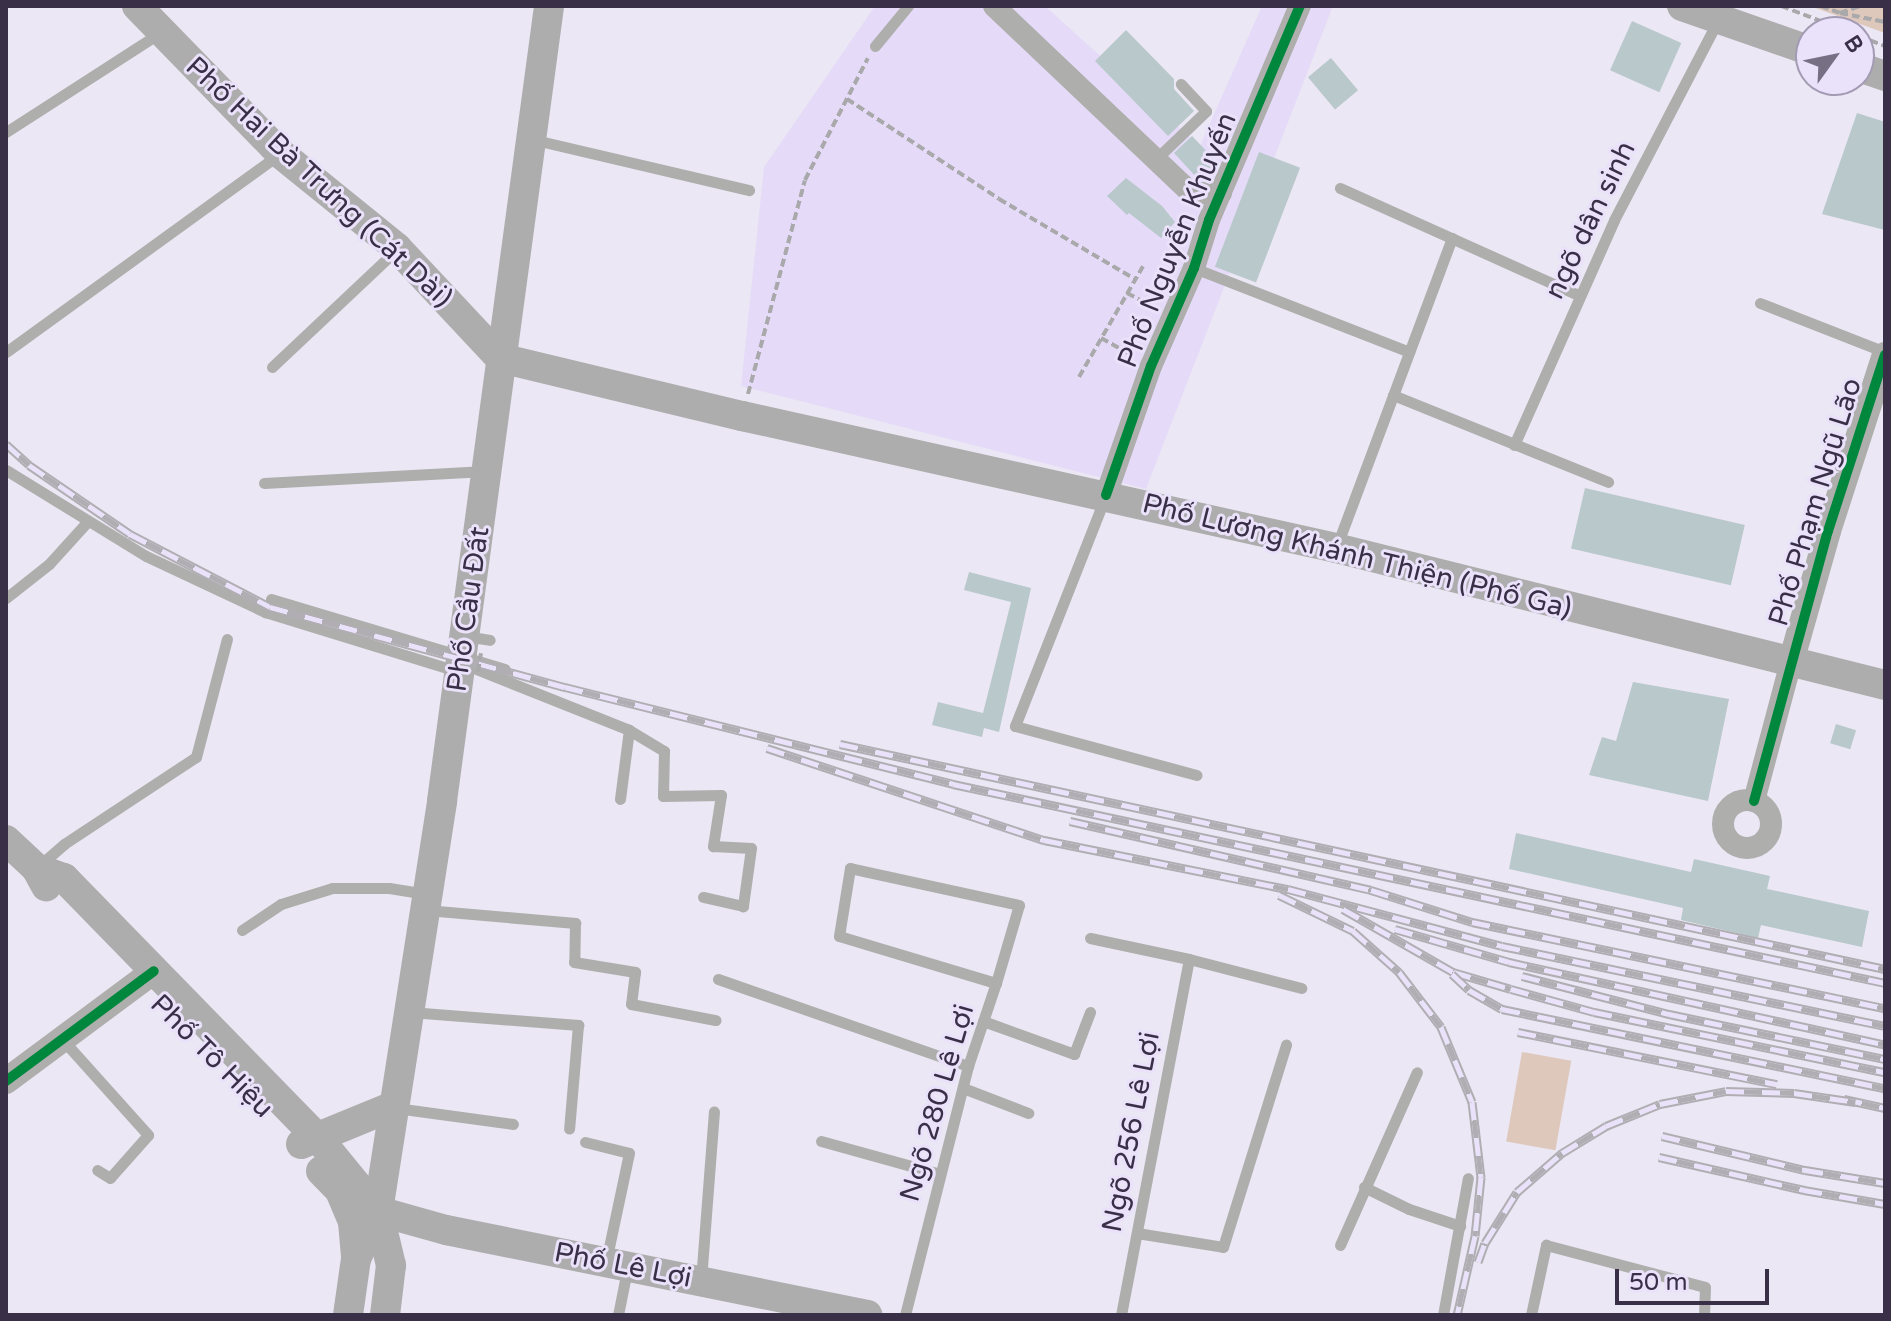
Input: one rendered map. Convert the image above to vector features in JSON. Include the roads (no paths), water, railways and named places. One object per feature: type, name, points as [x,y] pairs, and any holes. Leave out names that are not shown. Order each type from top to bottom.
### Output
[{"type":"main road","name":"Phố Hai Bà Trưng (Cát Dài)","points":[[137,6],[281,154],[397,248],[500,358]]},
{"type":"main road","name":"Phố Cầu Đất","points":[[378,1211],[391,1107],[472,654],[500,358],[549,6]]},
{"type":"main road","points":[[1682,6],[1795,46]]},
{"type":"main road","name":"Phố Lương Khánh Thiện (Phố Ga)","points":[[500,358],[742,416],[1336,548],[1885,685]]},
{"type":"main road","name":"Phố Tô Hiệu","points":[[16,853],[50,893],[146,976],[378,1211]]},
{"type":"main road","points":[[309,1142],[391,1107]]},
{"type":"main road","name":"Phố Tô Hiệu","points":[[309,1142],[340,1191],[353,1222],[356,1259]]},
{"type":"main road","points":[[348,1315],[356,1259],[378,1211]]},
{"type":"main road","points":[[378,1211],[391,1265],[385,1315]]},
{"type":"main road","name":"Phố Lê Lợi","points":[[378,1211],[446,1230],[850,1313]]},
{"type":"street","points":[[994,6],[1157,158],[1191,193],[1209,220]]},
{"type":"street","name":"Phố Nguyễn Khuyến","points":[[1106,495],[1151,366],[1300,6]]},
{"type":"street","points":[[1191,193],[1221,193]]},
{"type":"street","name":"Phố Phạm Ngũ Lão","points":[[1791,662],[1828,531],[1885,354]]},
{"type":"street","points":[[1754,801],[1791,662]]},
{"type":"street","points":[[6,1081],[146,976]]},
{"type":"lane","points":[[875,46],[908,6]]},
{"type":"lane","name":"ngõ dân sinh","points":[[1514,445],[1614,220],[1718,20]]},
{"type":"lane","points":[[6,132],[161,31]]},
{"type":"lane","points":[[1157,158],[1206,111],[1181,84]]},
{"type":"lane","points":[[530,139],[749,190]]},
{"type":"lane","points":[[6,352],[281,154]]},
{"type":"lane","points":[[1340,188],[1580,296]]},
{"type":"lane","points":[[1336,548],[1452,238]]},
{"type":"lane","points":[[272,367],[397,248]]},
{"type":"lane","points":[[1194,268],[1409,352]]},
{"type":"lane","points":[[1760,303],[1885,354]]},
{"type":"lane","points":[[1393,395],[1608,482]]},
{"type":"lane","points":[[6,470],[146,556],[265,612],[472,654]]},
{"type":"lane","points":[[264,483],[487,471]]},
{"type":"lane","points":[[1106,495],[1015,726],[1196,775]]},
{"type":"lane","points":[[6,598],[49,564],[88,521]]},
{"type":"lane","points":[[271,599],[472,654],[505,669]]},
{"type":"lane","points":[[16,853],[64,844],[196,757],[227,639]]},
{"type":"lane","points":[[472,654],[471,667],[629,730],[664,751],[663,796],[721,795],[713,846],[751,848],[743,906],[703,897]]},
{"type":"lane","points":[[620,799],[629,730]]},
{"type":"lane","name":"Ngõ 280 Lê Lợi","points":[[905,1315],[968,1066],[996,983],[1019,905],[850,868],[839,936],[996,983]]},
{"type":"lane","points":[[242,930],[281,904],[332,888],[389,888],[427,902],[575,923],[574,962],[635,972],[631,1004],[715,1020]]},
{"type":"lane","points":[[1090,938],[1301,988]]},
{"type":"lane","name":"Ngõ 256 Lê Lợi","points":[[1121,1315],[1189,959]]},
{"type":"lane","points":[[718,979],[968,1066]]},
{"type":"lane","points":[[409,1012],[578,1025],[569,1129]]},
{"type":"lane","points":[[983,1021],[1074,1054],[1090,1012]]},
{"type":"lane","points":[[61,1038],[148,1135],[110,1178],[97,1170]]},
{"type":"lane","points":[[1137,1233],[1223,1247],[1286,1045]]},
{"type":"lane","points":[[1340,1245],[1417,1072]]},
{"type":"lane","points":[[963,1088],[1028,1113]]},
{"type":"lane","points":[[391,1107],[513,1124]]},
{"type":"lane","points":[[701,1280],[714,1112]]},
{"type":"lane","points":[[821,1141],[940,1174]]},
{"type":"lane","points":[[585,1142],[629,1153],[617,1263],[618,1315]]},
{"type":"lane","points":[[1443,1315],[1468,1178]]},
{"type":"lane","points":[[1364,1187],[1409,1209],[1460,1226]]},
{"type":"lane","points":[[1531,1315],[1546,1245],[1705,1287],[1704,1315]]},
{"type":"railway","points":[[6,444],[29,465],[130,534],[270,607],[565,687],[953,784],[1885,983]]},
{"type":"railway","points":[[840,744],[1885,969]]},
{"type":"railway","points":[[767,748],[1044,840],[1288,889],[1502,946],[1885,1026]]},
{"type":"railway","points":[[1070,821],[1371,890],[1472,922],[1885,1008]]},
{"type":"railway","points":[[1279,895],[1353,931],[1399,972],[1441,1027],[1472,1102],[1481,1177],[1475,1236],[1457,1315]]},
{"type":"railway","points":[[1343,909],[1453,972],[1594,1012],[1885,1072]]},
{"type":"railway","points":[[1395,929],[1509,962],[1885,1045]]},
{"type":"railway","points":[[1452,974],[1469,990],[1502,1009],[1885,1088]]},
{"type":"railway","points":[[1522,976],[1669,1014],[1885,1059]]},
{"type":"railway","points":[[1518,1032],[1777,1084]]},
{"type":"railway","points":[[1478,1262],[1485,1243],[1517,1192],[1562,1153],[1606,1126],[1660,1104],[1726,1091],[1794,1093],[1855,1102]]},
{"type":"railway","points":[[1844,1099],[1885,1108]]},
{"type":"railway","points":[[1662,1136],[1805,1170],[1885,1183]]},
{"type":"railway","points":[[1659,1157],[1804,1190],[1885,1204]]}]
